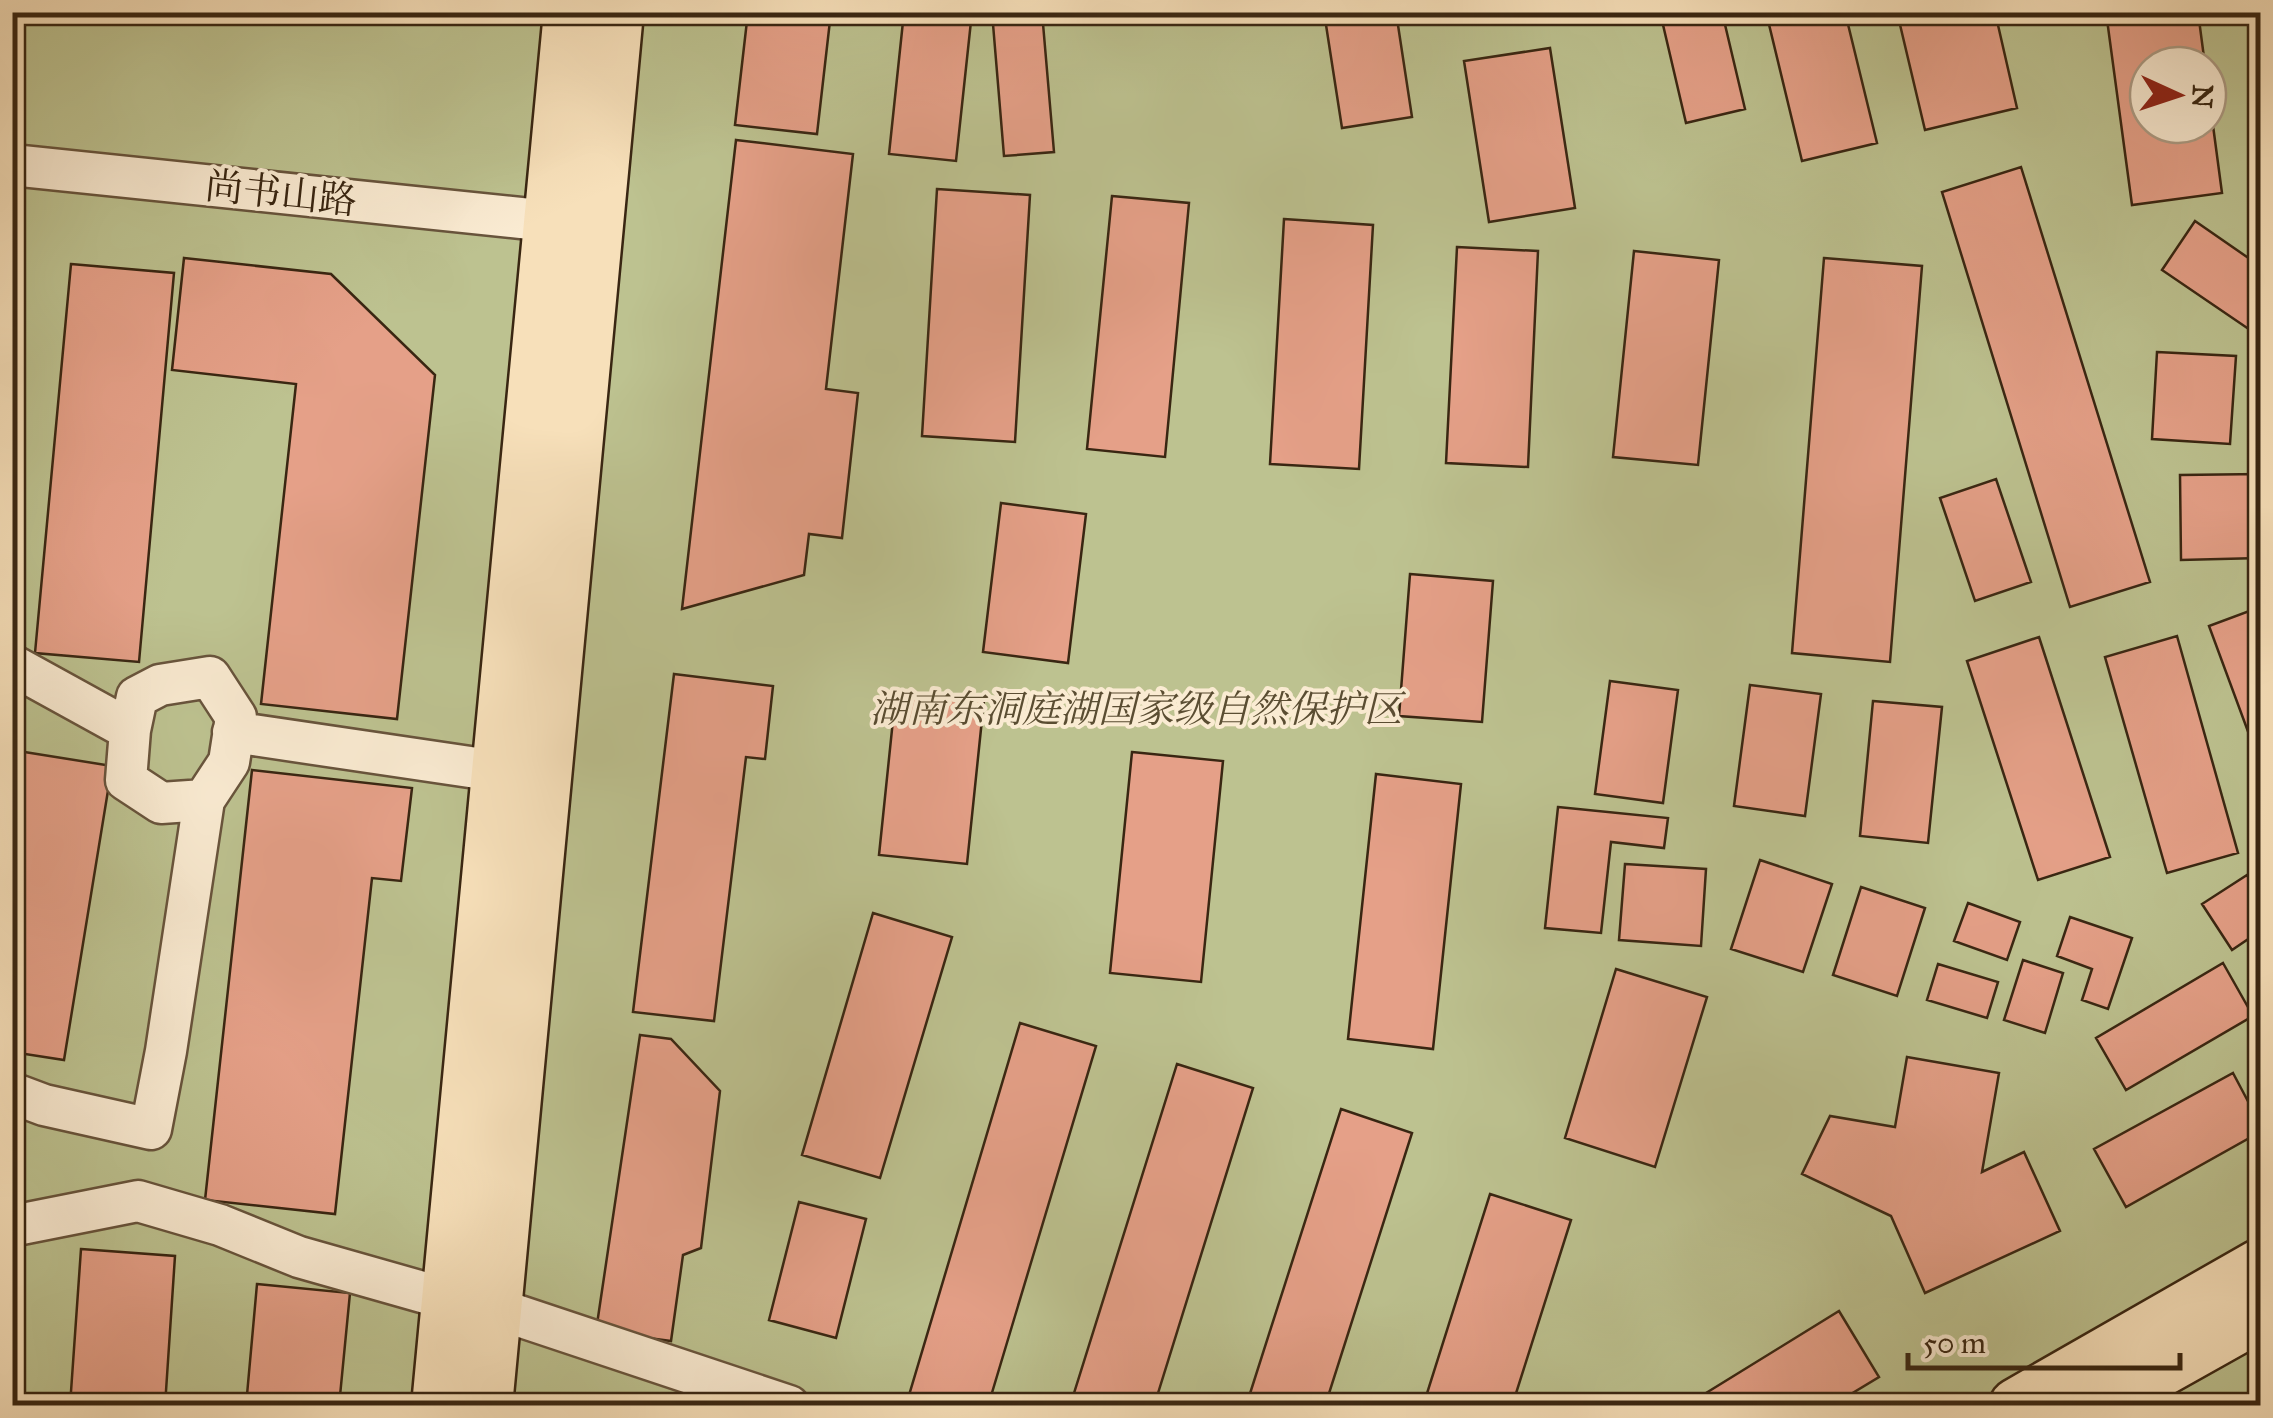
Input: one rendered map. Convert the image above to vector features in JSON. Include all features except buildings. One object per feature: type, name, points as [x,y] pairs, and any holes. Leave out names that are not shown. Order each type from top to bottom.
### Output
[{"type":"highway","points":[[2016,1406],[2260,1267]]},
{"type":"highway","points":[[2094,1406],[2260,1313]]},
{"type":"main road","points":[[437,1406],[569,12]]},
{"type":"main road","points":[[487,1406],[618,12]]},
{"type":"street","name":"尚书山路","points":[[12,165],[550,221]]},
{"type":"street","points":[[12,664],[130,730]]},
{"type":"street","points":[[12,1093],[44,1106],[150,1129],[166,1051],[204,800],[229,762],[236,717],[210,677],[160,685],[137,697],[126,780],[161,803],[204,800]]},
{"type":"street","points":[[233,732],[497,772]]},
{"type":"street","points":[[12,1226],[138,1201],[220,1225],[298,1257],[447,1299]]},
{"type":"street","points":[[495,1308],[789,1406]]},
{"type":"green space","name":"湖南东洞庭湖国家级自然保护区","points":[[12,13],[2260,13],[2260,1405],[13,1405]]}]
